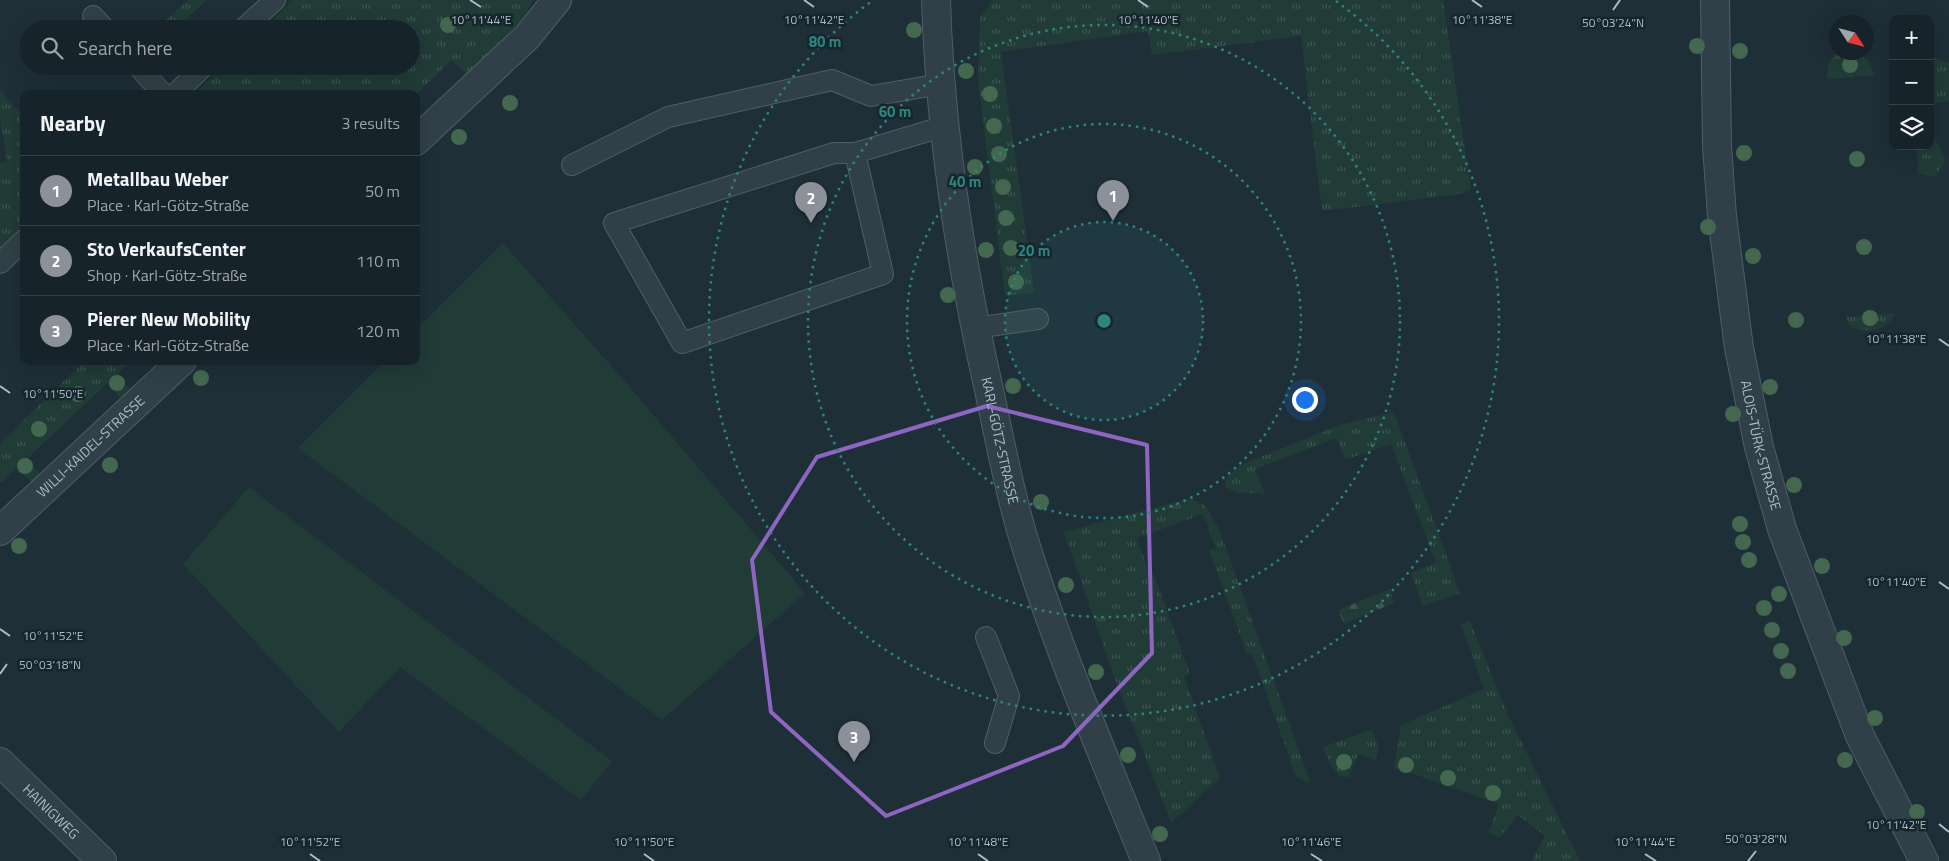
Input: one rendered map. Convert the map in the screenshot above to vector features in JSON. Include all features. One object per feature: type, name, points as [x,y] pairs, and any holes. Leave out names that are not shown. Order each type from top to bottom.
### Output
[{"type":"street","points":[[420,137],[527,36],[557,0]]},
{"type":"street","name":"KARL-GÖTZ-STRASSE","points":[[936,0],[937,53],[958,238],[975,328],[1021,530],[1087,715],[1146,861]]},
{"type":"street","name":"ALOIS-TÜRK-STRASSE","points":[[1715,0],[1717,146],[1724,235],[1740,348],[1759,447],[1782,530],[1860,736],[1924,861]]},
{"type":"street","name":"WILLI-KAIDEL-STRASSE","points":[[0,532],[178,365]]},
{"type":"street","name":"HAINIGWEG","points":[[0,762],[102,861]]},
{"type":"lane","points":[[254,20],[275,0]]},
{"type":"lane","points":[[146,75],[159,90]]},
{"type":"lane","points":[[179,90],[195,75]]},
{"type":"lane","points":[[572,165],[668,117],[832,80],[871,96],[941,84]]},
{"type":"lane","points":[[854,153],[883,274],[682,342],[614,223],[834,153],[854,153],[945,126]]},
{"type":"lane","points":[[0,263],[20,244]]},
{"type":"lane","points":[[975,328],[1038,319]]},
{"type":"lane","points":[[986,637],[1009,696],[995,743]]},
{"type":"highlighted area","points":[[987,406],[1147,445],[1152,653],[1063,746],[886,816],[771,712],[752,560],[817,457]]},
{"type":"green space","points":[[188,0],[207,0],[185,20],[166,20]]},
{"type":"green space","points":[[293,0],[533,0],[525,16],[467,76],[452,60],[420,90],[199,90],[213,75],[420,75],[420,20],[272,20]]},
{"type":"green space","points":[[993,0],[1443,0],[1471,190],[1455,195],[1322,211],[1301,36],[1152,55],[1148,31],[1001,52],[1034,292],[1005,296],[978,81],[980,18]]},
{"type":"green space","points":[[1934,57],[1949,63],[1949,101],[1934,103]]},
{"type":"green space","points":[[1831,60],[1868,60],[1875,75],[1827,79],[1828,63]]},
{"type":"green space","points":[[0,91],[20,113],[20,229],[0,248],[0,163],[7,161],[0,118]]},
{"type":"green space","points":[[1934,138],[1946,160],[1934,177],[1918,173],[1917,150],[1934,150]]},
{"type":"green space","points":[[503,243],[628,385],[805,593],[662,720],[298,448],[381,365],[420,365],[420,326]]},
{"type":"green space","points":[[1895,313],[1887,324],[1870,330],[1851,327],[1846,317]]},
{"type":"green space","points":[[81,365],[127,365],[117,375],[131,390],[122,399],[107,383],[27,459],[41,475],[32,483],[17,467],[0,483],[0,443]]},
{"type":"green space","points":[[1394,412],[1460,593],[1423,606],[1411,573],[1436,563],[1391,444],[1345,460],[1337,438],[1255,469],[1265,494],[1237,492],[1225,487],[1226,478],[1239,466],[1339,425]]},
{"type":"green space","points":[[249,487],[612,761],[581,800],[400,667],[339,732],[183,564]]},
{"type":"green space","points":[[1191,499],[1204,504],[1219,529],[1311,784],[1296,777],[1252,653],[1247,654],[1209,550],[1216,548],[1203,514],[1137,538],[1149,573],[1153,572],[1190,674],[1184,676],[1220,778],[1171,823],[1115,679],[1064,532]]},
{"type":"green space","points":[[1390,589],[1394,603],[1344,624],[1338,610]]},
{"type":"green space","points":[[1470,621],[1508,715],[1580,861],[1532,861],[1545,836],[1518,815],[1499,838],[1489,832],[1499,804],[1394,767],[1401,725],[1484,689],[1461,624]]},
{"type":"green space","points":[[1371,730],[1379,746],[1376,760],[1358,754],[1349,778],[1339,776],[1330,764],[1323,747]]},
{"type":"place","name":"Metallbau Weber","points":[[1113,221]]},
{"type":"place","name":"Sto VerkaufsCenter","points":[[811,223]]},
{"type":"place","name":"Pierer New Mobility","points":[[854,762]]}]
